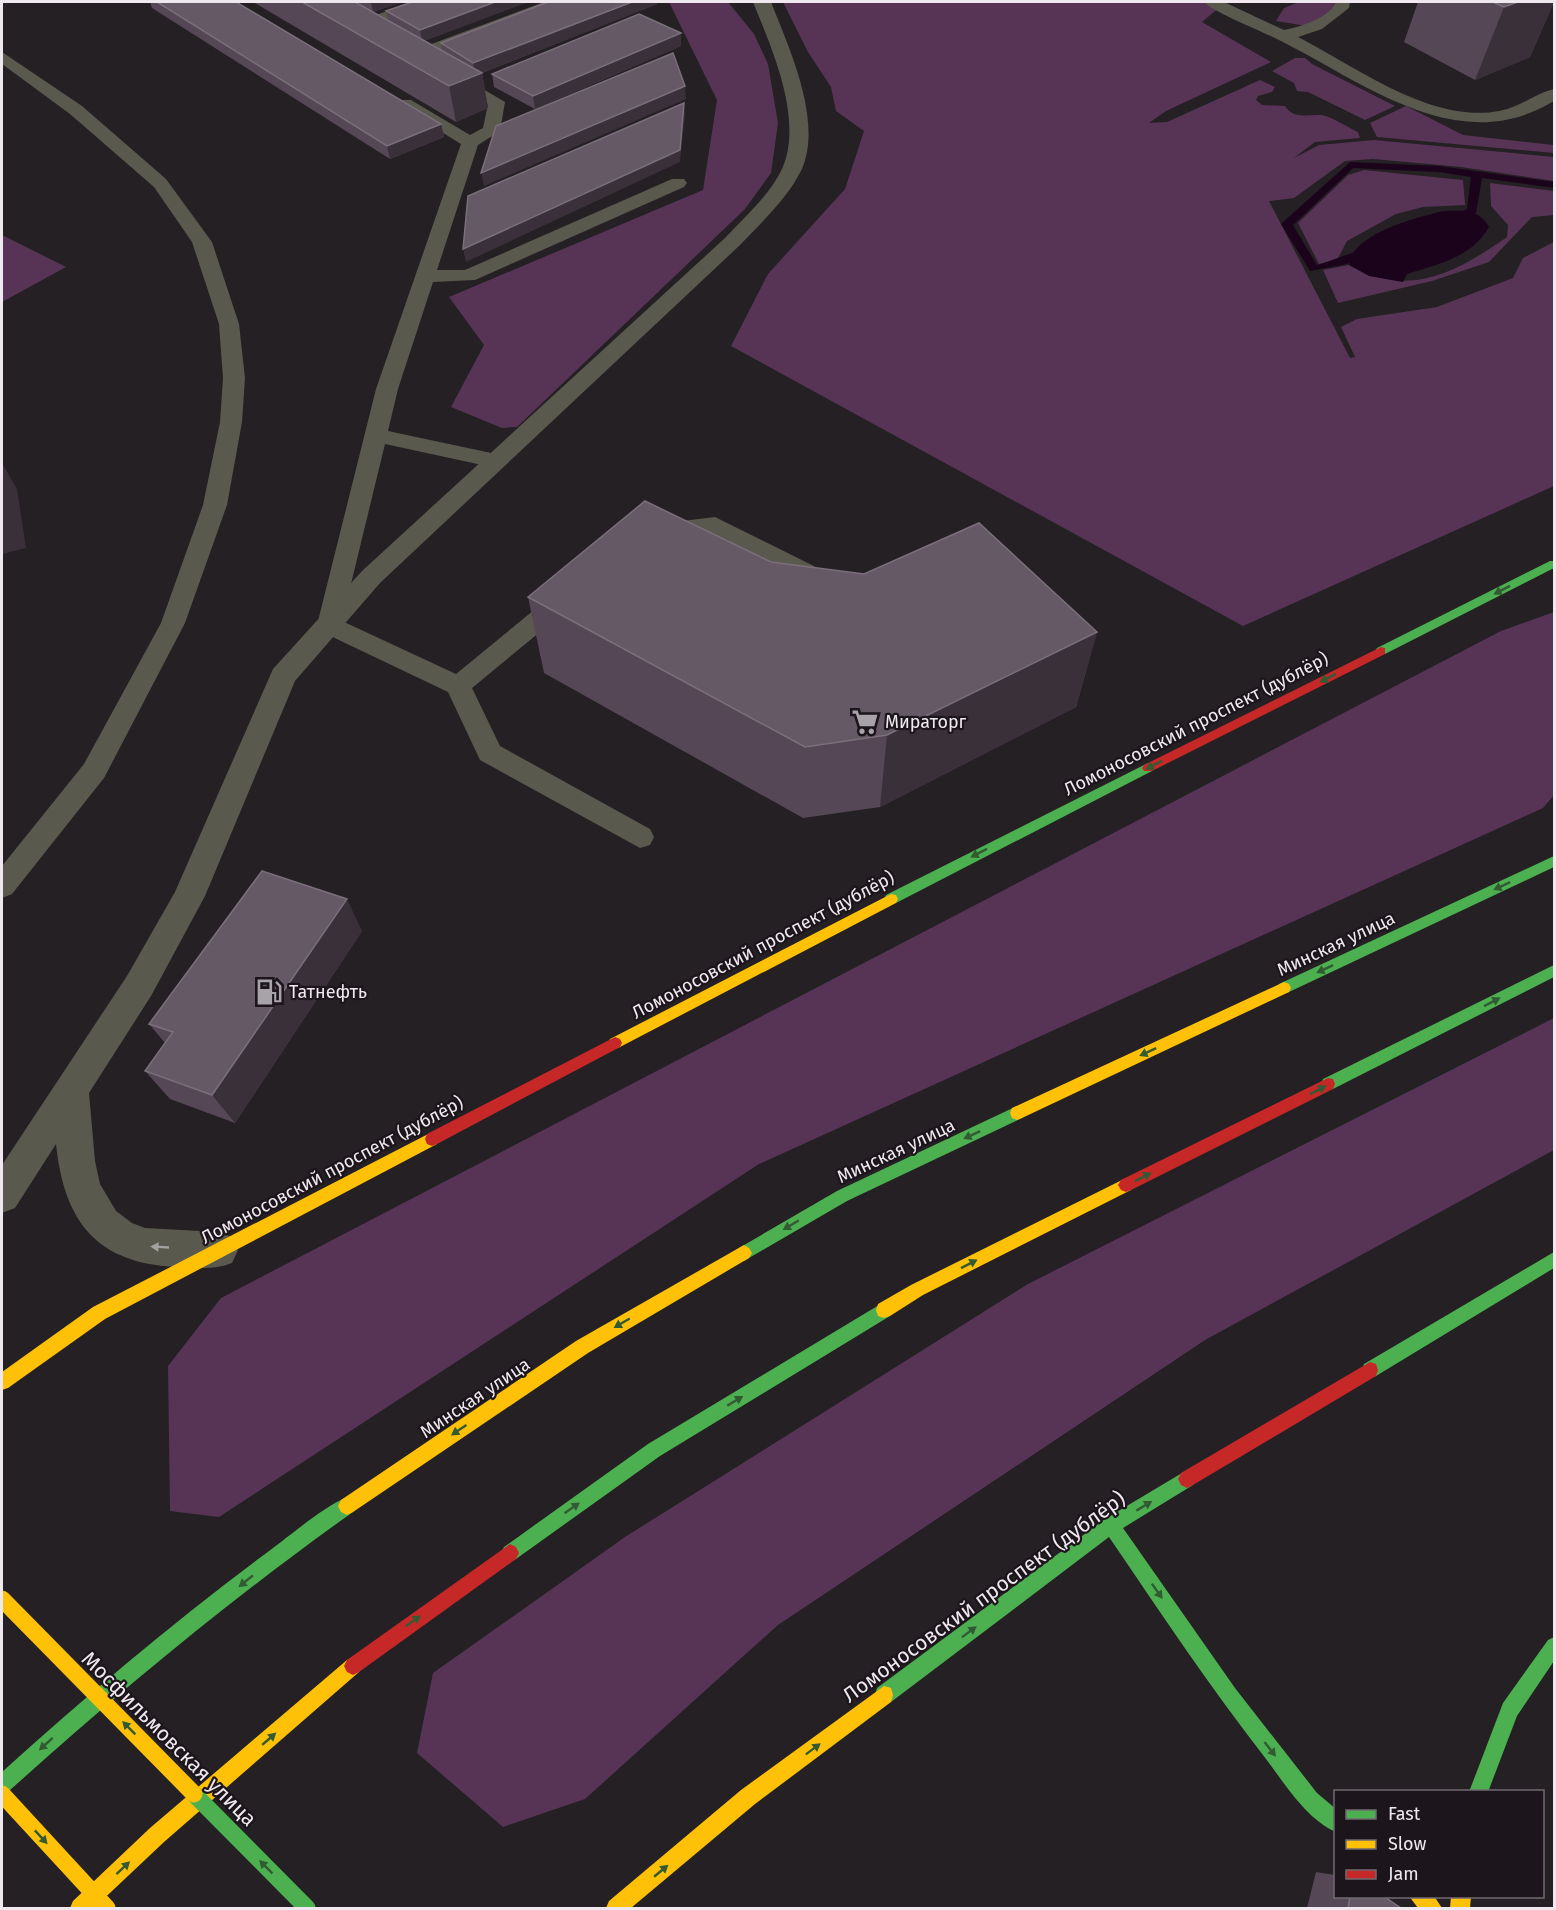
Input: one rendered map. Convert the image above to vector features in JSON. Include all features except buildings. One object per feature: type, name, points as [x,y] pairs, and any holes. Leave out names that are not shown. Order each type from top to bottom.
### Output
[{"type":"main road","name":"Ломоносовский проспект (дублёр)","points":[[2,1382],[99,1313],[963,861],[1554,564]]},
{"type":"main road","name":"Минская улица","points":[[2,1784],[79,1715],[292,1544],[582,1347],[842,1196],[1554,861]]},
{"type":"main road","points":[[80,1908],[157,1835],[366,1655],[654,1450],[917,1290],[1554,971]]},
{"type":"main road","name":"Ломоносовский проспект (дублёр)","points":[[616,1908],[748,1797],[1111,1525],[1554,1260]]},
{"type":"main road","points":[[1111,1525],[1228,1695],[1311,1800],[1334,1821]]},
{"type":"main road","name":"Мосфильмовская улица","points":[[2,1599],[307,1908]]},
{"type":"main road","points":[[1478,1790],[1510,1710],[1554,1646]]},
{"type":"main road","points":[[2,1794],[107,1908]]},
{"type":"street","points":[[2,1196],[139,986],[189,896],[283,676],[371,577],[732,242],[775,196],[796,158],[798,125],[780,48],[762,2]]},
{"type":"street","points":[[71,1090],[77,1173],[87,1203],[105,1228],[125,1240],[145,1246],[219,1250]]},
{"type":"lane","points":[[364,24],[427,2]]},
{"type":"lane","points":[[416,55],[557,2]]},
{"type":"lane","points":[[1212,2],[1283,35],[1422,109],[1463,117],[1506,115],[1524,111],[1554,94]]},
{"type":"lane","points":[[1283,35],[1304,32],[1331,18],[1344,5],[1343,2]]},
{"type":"lane","points":[[344,13],[381,34]]},
{"type":"lane","points":[[398,45],[497,102],[491,131]]},
{"type":"lane","points":[[2,57],[76,110],[160,183],[202,242],[229,324],[234,378],[231,422],[215,505],[173,623],[94,771],[2,886]]},
{"type":"lane","points":[[471,87],[492,78]]},
{"type":"lane","points":[[391,95],[470,142]]},
{"type":"lane","points":[[512,122],[470,142],[387,389],[329,625],[458,686],[490,753],[640,837]]},
{"type":"lane","points":[[424,276],[468,276],[678,183]]},
{"type":"lane","points":[[448,207],[469,198]]},
{"type":"lane","points":[[375,435],[496,461]]},
{"type":"lane","points":[[635,541],[644,534],[715,525],[845,592]]},
{"type":"lane","points":[[458,686],[582,585]]},
{"type":"shaded area","points":[[669,2],[728,2],[754,34],[768,64],[778,123],[771,173],[745,209],[517,427],[502,428],[451,407],[484,345],[449,297],[703,190],[717,100]]},
{"type":"shaded area","points":[[783,2],[1212,2],[1221,6],[1202,22],[1271,62],[1166,111],[1149,123],[1167,122],[1260,80],[1275,87],[1272,92],[1258,96],[1256,100],[1262,105],[1285,106],[1297,115],[1326,116],[1358,132],[1360,138],[1315,142],[1294,158],[1319,145],[1374,140],[1554,157],[1554,181],[1461,167],[1373,159],[1345,161],[1294,198],[1269,201],[1350,358],[1355,357],[1341,327],[1357,319],[1437,307],[1513,278],[1523,258],[1554,242],[1554,486],[1243,626],[731,346],[768,274],[845,189],[864,131],[836,111],[831,87],[808,52]]},
{"type":"shaded area","points":[[1299,2],[1334,2],[1344,5],[1313,27],[1276,21],[1284,8]]},
{"type":"shaded area","points":[[1295,58],[1305,58],[1312,64],[1395,106],[1365,120],[1308,92],[1297,91],[1294,83],[1272,71]]},
{"type":"shaded area","points":[[1406,106],[1463,135],[1554,145],[1554,153],[1377,137],[1370,123]]},
{"type":"shaded area","points":[[1364,170],[1463,180],[1465,205],[1423,207],[1396,214],[1347,241],[1337,260],[1319,264],[1298,223],[1348,175]]},
{"type":"shaded area","points":[[1490,183],[1554,191],[1554,215],[1532,217],[1489,262],[1432,281],[1338,303],[1323,270],[1349,265],[1371,275],[1392,280],[1432,277],[1470,261],[1507,237],[1508,225],[1491,206]]},
{"type":"shaded area","points":[[1443,211],[1463,211],[1475,214],[1480,216],[1489,227],[1474,246],[1443,263],[1407,274],[1403,282],[1369,276],[1349,265],[1357,248],[1376,234],[1398,224]]},
{"type":"shaded area","points":[[2,235],[66,267],[2,302]]},
{"type":"shaded area","points":[[1554,612],[1554,795],[1543,808],[759,1164],[219,1517],[170,1511],[168,1366],[221,1298],[1501,631]]},
{"type":"shaded area","points":[[1554,1018],[1554,1150],[1205,1340],[778,1625],[585,1799],[503,1827],[417,1753],[433,1673],[625,1537],[1028,1284]]},
{"type":"waterway","points":[[1375,248],[1343,262],[1314,269],[1287,224],[1350,165],[1439,169],[1477,174]]},
{"type":"waterway","points":[[1449,220],[1472,211],[1477,174]]},
{"type":"waterway","points":[[1477,174],[1554,185]]},
{"type":"traffic: fast","points":[[1381,651],[1554,564]]},
{"type":"traffic: fast","points":[[891,899],[1148,768]]},
{"type":"traffic: fast","points":[[1284,988],[1554,861]]},
{"type":"traffic: fast","points":[[1328,1084],[1554,971]]},
{"type":"traffic: fast","points":[[744,1253],[842,1196],[1017,1113]]},
{"type":"traffic: fast","points":[[1370,1370],[1554,1260]]},
{"type":"traffic: fast","points":[[510,1553],[654,1450],[884,1310]]},
{"type":"traffic: fast","points":[[884,1695],[1111,1525],[1187,1479]]},
{"type":"traffic: fast","points":[[2,1784],[170,1639],[257,1571],[347,1506]]},
{"type":"traffic: fast","points":[[1111,1525],[1228,1695],[1310,1800],[1334,1820]]},
{"type":"traffic: fast","points":[[1479,1790],[1510,1710],[1554,1646]]},
{"type":"traffic: fast","points":[[194,1794],[307,1908]]},
{"type":"traffic: slow","points":[[615,1043],[891,899]]},
{"type":"traffic: slow","points":[[1017,1113],[1284,988]]},
{"type":"traffic: slow","points":[[2,1382],[99,1313],[432,1139]]},
{"type":"traffic: slow","points":[[884,1310],[917,1290],[1126,1185]]},
{"type":"traffic: slow","points":[[347,1506],[582,1347],[744,1253]]},
{"type":"traffic: slow","points":[[2,1599],[194,1794]]},
{"type":"traffic: slow","points":[[80,1908],[157,1835],[353,1666]]},
{"type":"traffic: slow","points":[[616,1908],[748,1797],[884,1695]]},
{"type":"traffic: slow","points":[[2,1794],[107,1908]]},
{"type":"traffic: slow","points":[[1421,1898],[1432,1908]]},
{"type":"traffic: slow","points":[[1460,1908],[1461,1898]]},
{"type":"traffic: jam","points":[[1148,768],[1381,651]]},
{"type":"traffic: jam","points":[[432,1139],[615,1043]]},
{"type":"traffic: jam","points":[[1126,1185],[1328,1084]]},
{"type":"traffic: jam","points":[[1187,1479],[1370,1370]]},
{"type":"traffic: jam","points":[[353,1666],[510,1553]]},
{"type":"place","name":"Мираторг","points":[[865,722]]},
{"type":"place","name":"Татнефть","points":[[269,992]]}]
